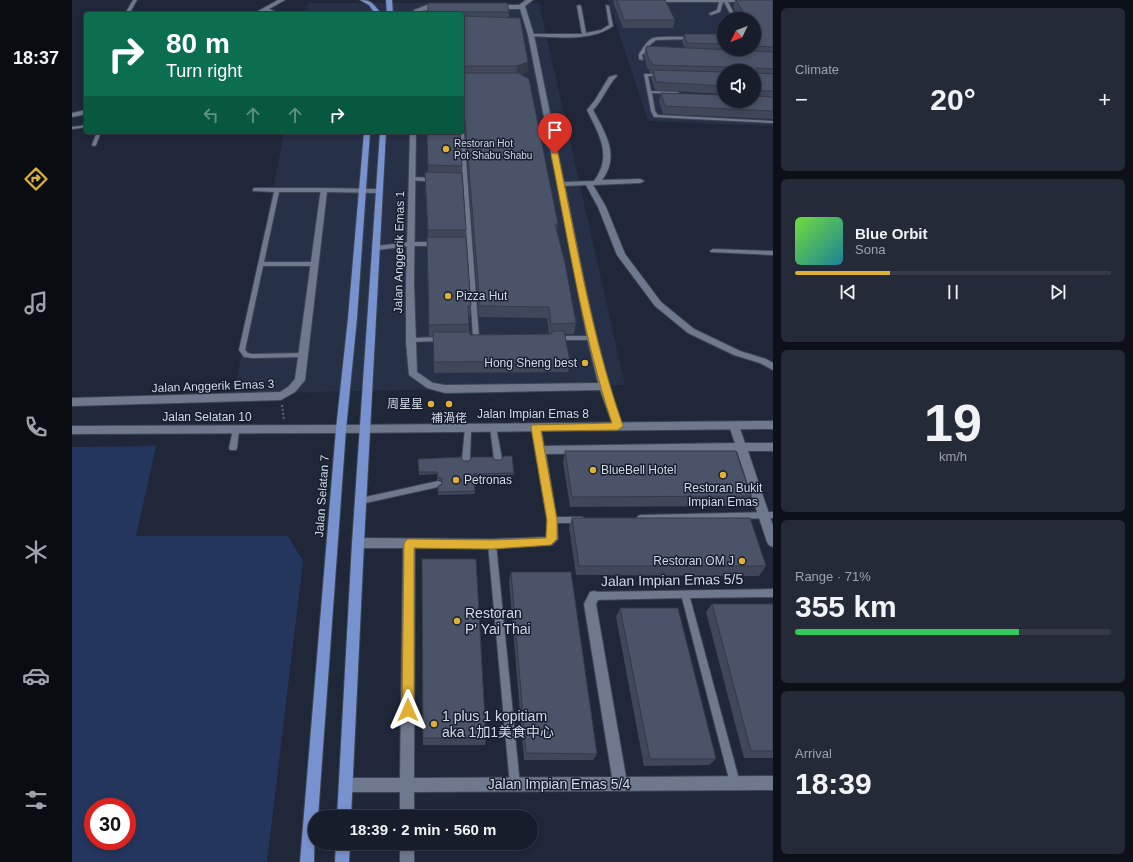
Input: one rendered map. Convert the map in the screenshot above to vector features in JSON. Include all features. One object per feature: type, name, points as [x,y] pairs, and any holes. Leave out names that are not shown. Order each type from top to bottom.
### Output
[{"type":"main road","points":[[363,0],[371,4],[375,12]]},
{"type":"main road","points":[[376,12],[377,0]]},
{"type":"main road","points":[[389,0],[390,12]]},
{"type":"main road","points":[[390,12],[396,2]]},
{"type":"main road","name":"Jalan Selatan 7","points":[[307,862],[341,429],[349,368],[361,190],[367,134]]},
{"type":"main road","points":[[344,810],[358,542],[377,248],[378,191],[383,134]]},
{"type":"main road","points":[[342,862],[343,850]]},
{"type":"street","points":[[260,12],[282,0]]},
{"type":"street","points":[[530,0],[522,5],[531,35],[536,80],[561,184],[592,338],[604,386],[618,426]]},
{"type":"street","points":[[416,12],[427,7],[447,7]]},
{"type":"street","points":[[491,7],[523,7]]},
{"type":"street","points":[[592,182],[604,175],[608,157],[604,136],[590,110],[598,101],[611,78],[614,76]]},
{"type":"street","points":[[72,115],[84,112]]},
{"type":"street","name":"Jalan Anggerik Emas 1","points":[[413,134],[410,244],[410,340],[412,373],[430,386],[445,389],[604,386]]},
{"type":"street","points":[[561,184],[640,181]]},
{"type":"street","points":[[592,182],[621,255],[658,304],[691,331],[737,352],[763,361],[773,367]]},
{"type":"street","points":[[324,190],[378,191]]},
{"type":"street","name":"Jalan Anggerik Emas 3","points":[[72,402],[281,396],[296,386],[300,380],[324,190]]},
{"type":"street","name":"Jalan Impian Emas 8","points":[[341,429],[773,425]]},
{"type":"street","points":[[734,426],[768,515],[773,542]]},
{"type":"street","points":[[358,542],[409,544],[492,544],[548,542],[552,539],[552,520],[536,427]]},
{"type":"street","name":"Jalan Selatan 10","points":[[72,430],[341,429]]},
{"type":"street","points":[[540,450],[773,447]]},
{"type":"street","points":[[407,810],[409,544]]},
{"type":"street","name":"Jalan Impian Emas 5/5","points":[[594,596],[590,604],[620,784]]},
{"type":"street","name":"Jalan Impian Emas 5/4","points":[[346,785],[773,783]]},
{"type":"street","points":[[407,850],[407,862]]},
{"type":"lane","points":[[128,12],[135,0]]},
{"type":"lane","points":[[652,1],[748,2]]},
{"type":"lane","points":[[711,14],[719,11],[723,1]]},
{"type":"lane","points":[[723,1],[731,12]]},
{"type":"lane","points":[[579,6],[584,34]]},
{"type":"lane","points":[[531,35],[584,34],[603,31],[611,26],[607,6]]},
{"type":"lane","points":[[266,9],[274,12]]},
{"type":"lane","points":[[521,24],[528,24]]},
{"type":"lane","points":[[641,59],[640,55],[644,52],[648,44],[655,39],[694,38]]},
{"type":"lane","points":[[644,52],[660,52]]},
{"type":"lane","points":[[670,75],[646,74],[653,111],[656,116],[773,122]]},
{"type":"lane","points":[[650,95],[680,96]]},
{"type":"lane","points":[[72,128],[84,126]]},
{"type":"lane","points":[[94,144],[98,134]]},
{"type":"lane","points":[[462,134],[476,338]]},
{"type":"lane","points":[[412,179],[442,180]]},
{"type":"lane","points":[[458,180],[465,180]]},
{"type":"lane","points":[[255,190],[324,190]]},
{"type":"lane","points":[[277,190],[242,350],[246,355],[252,356],[303,355]]},
{"type":"lane","points":[[377,248],[410,244],[440,244]]},
{"type":"lane","points":[[462,244],[469,244]]},
{"type":"lane","points":[[713,251],[773,253]]},
{"type":"lane","points":[[262,264],[315,264]]},
{"type":"lane","points":[[553,338],[592,338]]},
{"type":"lane","points":[[410,340],[446,339]]},
{"type":"lane","points":[[468,339],[490,339]]},
{"type":"lane","points":[[493,427],[498,459]]},
{"type":"lane","points":[[466,460],[468,428]]},
{"type":"lane","points":[[233,448],[236,430]]},
{"type":"lane","points":[[361,501],[438,484]]},
{"type":"lane","points":[[630,518],[768,515]]},
{"type":"lane","points":[[552,520],[591,519]]},
{"type":"lane","points":[[492,544],[515,785]]},
{"type":"lane","name":"Jalan Impian Emas 5/5","points":[[594,596],[773,593]]},
{"type":"lane","points":[[685,595],[735,783]]},
{"type":"path","points":[[281,396],[285,430]]},
{"type":"shaded area","points":[[608,0],[773,0],[773,126],[648,121]]},
{"type":"shaded area","points":[[308,3],[539,3],[625,385],[234,394],[284,134],[464,134],[464,12],[306,12]]},
{"type":"shaded area","points":[[156,446],[136,536],[288,536],[303,561],[267,862],[72,862],[72,447]]},
{"type":"building","points":[[617,0],[665,0],[675,20],[624,20]]},
{"type":"building","points":[[736,0],[773,0],[773,47],[761,46],[761,12],[743,12]]},
{"type":"building","points":[[428,3],[507,3],[509,12],[462,12],[428,12]]},
{"type":"building","points":[[464,16],[520,18],[528,62],[517,66],[464,66]]},
{"type":"building","points":[[684,34],[717,34],[717,44],[687,43]]},
{"type":"building","points":[[647,46],[717,49],[717,56],[761,56],[761,51],[773,52],[773,69],[761,68],[761,64],[717,64],[717,67],[652,65],[651,61],[649,61],[646,48]]},
{"type":"building","points":[[653,70],[717,72],[717,86],[656,82]]},
{"type":"building","points":[[464,73],[518,73],[529,79],[558,224],[555,224],[565,263],[576,323],[551,324],[549,307],[480,306],[465,120]]},
{"type":"building","points":[[761,73],[773,74],[773,91],[761,91]]},
{"type":"building","points":[[661,93],[717,95],[717,108],[761,108],[761,96],[773,97],[773,111],[665,106]]},
{"type":"building","points":[[427,134],[460,134],[462,166],[428,165]]},
{"type":"building","points":[[425,172],[462,173],[466,230],[428,230]]},
{"type":"building","points":[[427,237],[466,237],[471,306],[468,306],[469,324],[429,325]]},
{"type":"building","points":[[552,331],[564,331],[570,361],[434,362],[433,332],[470,332],[470,335],[552,334]]},
{"type":"building","points":[[565,451],[736,451],[751,496],[572,497]]},
{"type":"building","name":"Petronas","points":[[504,456],[512,456],[514,473],[473,474],[475,491],[438,492],[438,486],[442,484],[442,479],[438,477],[437,472],[419,472],[418,459],[461,457],[463,461],[469,461],[472,457],[493,457],[495,460],[501,460]]},
{"type":"building","points":[[572,518],[750,518],[766,566],[579,566]]},
{"type":"building","points":[[422,559],[476,559],[486,738],[423,738]]},
{"type":"building","points":[[511,572],[571,572],[597,754],[526,753]]},
{"type":"building","points":[[712,604],[773,604],[773,751],[751,751]]},
{"type":"building","points":[[620,608],[678,608],[716,759],[650,759]]},
{"type":"place","name":"Restoran Hot Pot Shabu Shabu","points":[[446,149]]},
{"type":"place","name":"Pizza Hut","points":[[448,296]]},
{"type":"place","name":"Hong Sheng best","points":[[585,363]]},
{"type":"place","name":"周星星","points":[[431,404]]},
{"type":"place","name":"補渦佬","points":[[449,404]]},
{"type":"place","name":"BlueBell Hotel","points":[[593,470]]},
{"type":"place","name":"Restoran Bukit Impian Emas","points":[[723,475]]},
{"type":"place","name":"Petronas","points":[[456,480]]},
{"type":"place","name":"Restoran OM J","points":[[742,561]]},
{"type":"place","name":"Restoran P' Yai Thai","points":[[457,621]]},
{"type":"place","name":"1 plus 1 kopitiam aka 1加1美食中心","points":[[434,724]]},
{"type":"route","points":[[408,710],[409,544],[548,542],[552,539],[552,520],[536,427],[618,426],[604,386],[592,338],[555,154]]}]
